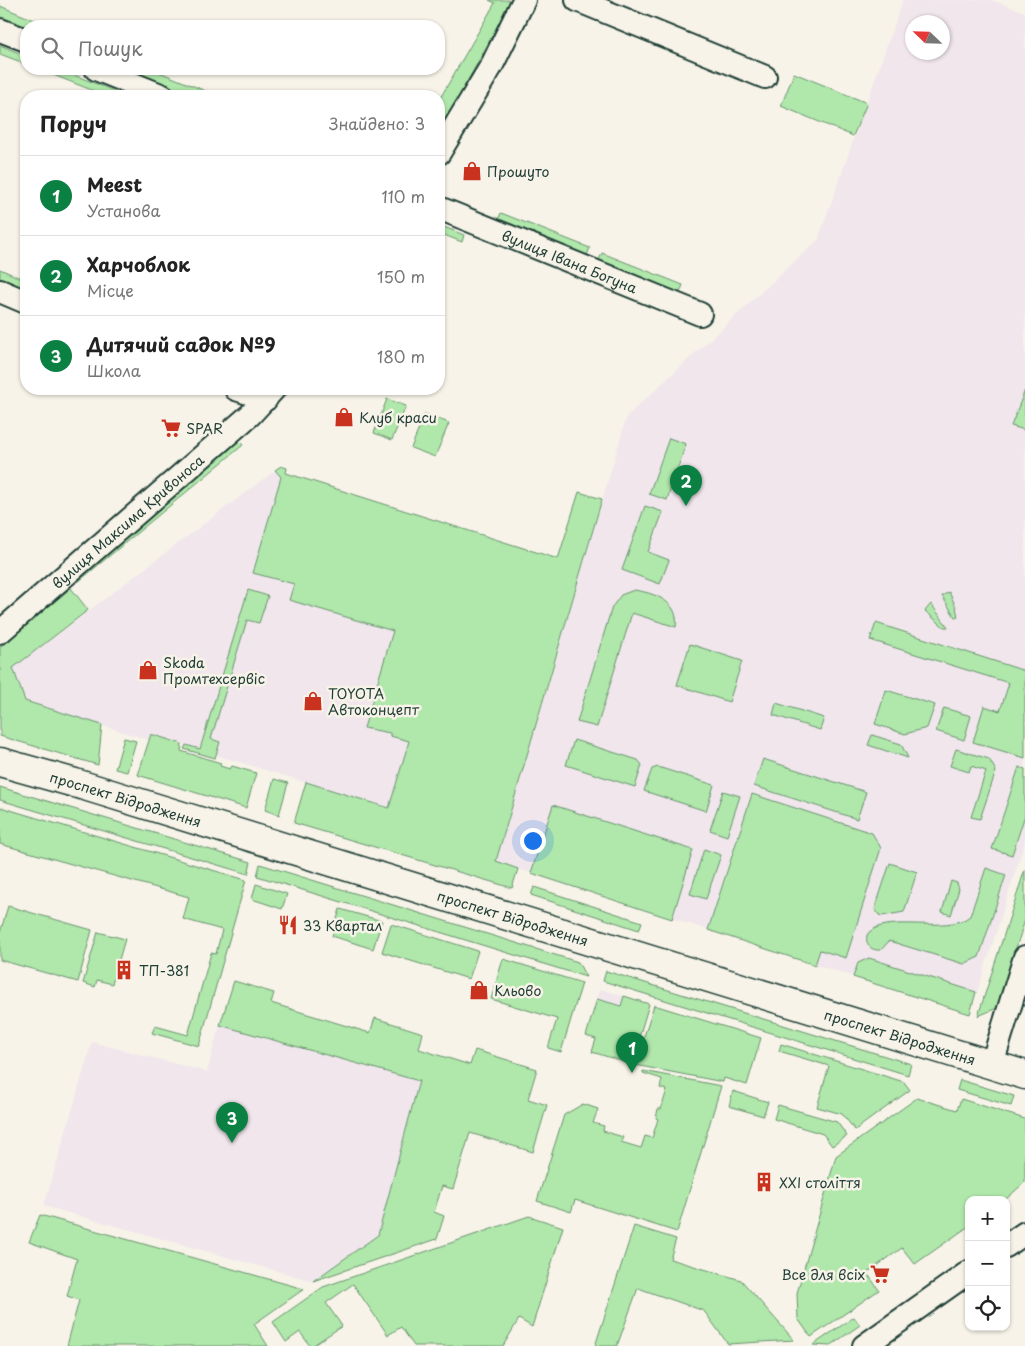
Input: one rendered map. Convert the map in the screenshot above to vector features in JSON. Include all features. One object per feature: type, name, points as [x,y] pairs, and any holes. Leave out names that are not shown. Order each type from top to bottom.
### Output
[{"type":"main road","name":"проспект Відродження","points":[[0,762],[125,798],[1025,1075]]},
{"type":"street","points":[[445,143],[492,66],[524,0]]},
{"type":"street","points":[[577,0],[765,77]]},
{"type":"street","points":[[0,30],[20,38]]},
{"type":"street","points":[[111,75],[149,90]]},
{"type":"street","name":"вулиця Івана Богуна","points":[[445,210],[700,314]]},
{"type":"street","points":[[0,292],[20,300]]},
{"type":"street","points":[[239,395],[250,415]]},
{"type":"street","name":"вулиця Максима Кривоноса","points":[[0,632],[250,415],[269,395]]},
{"type":"street","points":[[992,1064],[1025,957]]},
{"type":"street","points":[[1010,1243],[1025,1233]]},
{"type":"street","points":[[864,1346],[965,1275]]},
{"type":"shaded area","points":[[903,0],[991,0],[1025,12],[1025,841],[970,1014],[496,862],[627,416],[818,240]]},
{"type":"shaded area","points":[[281,466],[287,468],[286,473],[472,532],[389,808],[151,735],[149,740],[25,701],[13,668]]},
{"type":"shaded area","points":[[600,989],[624,996],[621,1006],[597,999]]},
{"type":"shaded area","points":[[220,1025],[419,1081],[378,1235],[313,1281],[44,1206],[92,1042],[207,1072]]},
{"type":"green space","points":[[489,0],[512,0],[445,120],[445,90],[495,3]]},
{"type":"green space","points":[[0,6],[34,20],[20,20],[20,27],[0,19]]},
{"type":"green space","points":[[0,45],[20,53],[20,62],[0,54]]},
{"type":"green space","points":[[794,73],[867,103],[853,136],[781,106]]},
{"type":"green space","points":[[53,75],[74,75],[112,90],[92,90]]},
{"type":"green space","points":[[135,75],[167,75],[203,90],[172,90]]},
{"type":"green space","points":[[501,213],[590,248],[585,260],[496,225]]},
{"type":"green space","points":[[445,227],[464,235],[462,242],[445,235]]},
{"type":"green space","points":[[602,253],[683,285],[678,298],[597,265]]},
{"type":"green space","points":[[0,269],[20,278],[20,290],[0,282]]},
{"type":"green space","points":[[1025,390],[1025,430],[1011,426]]},
{"type":"green space","points":[[387,399],[406,406],[392,440],[374,433]]},
{"type":"green space","points":[[425,414],[449,423],[435,457],[411,448]]},
{"type":"green space","points":[[669,438],[686,444],[667,500],[649,494]]},
{"type":"green space","points":[[238,440],[243,445],[78,582],[74,578]]},
{"type":"green space","points":[[281,466],[287,468],[286,473],[558,559],[579,492],[602,499],[496,861],[518,869],[512,888],[294,823],[306,782],[389,808],[409,741],[390,736],[390,733],[364,728],[393,631],[289,600],[294,584],[253,573],[281,477],[275,470]]},
{"type":"green space","points":[[645,506],[663,512],[648,552],[669,560],[660,584],[622,570]]},
{"type":"green space","points":[[71,588],[88,610],[13,668],[25,701],[102,725],[98,765],[0,736],[0,647]]},
{"type":"green space","points":[[248,590],[268,596],[259,623],[247,620],[211,739],[220,742],[215,758],[184,749],[186,745],[200,749]]},
{"type":"green space","points":[[634,590],[658,596],[670,605],[676,618],[676,627],[632,613],[597,727],[577,722],[612,607],[621,595]]},
{"type":"green space","points":[[949,592],[956,607],[958,617],[955,617],[942,596]]},
{"type":"green space","points":[[931,604],[948,627],[944,627],[925,611]]},
{"type":"green space","points":[[876,623],[1025,671],[1025,758],[973,742],[984,706],[1000,711],[1009,683],[870,640]]},
{"type":"green space","points":[[690,644],[742,661],[729,702],[677,685]]},
{"type":"green space","points":[[886,690],[935,705],[927,728],[905,734],[875,724]]},
{"type":"green space","points":[[776,703],[824,718],[820,730],[773,715]]},
{"type":"green space","points":[[944,708],[971,716],[964,740],[936,731]]},
{"type":"green space","points":[[151,734],[182,744],[181,751],[221,763],[220,766],[230,769],[232,766],[256,773],[246,808],[138,775]]},
{"type":"green space","points":[[872,735],[901,744],[908,758],[868,745]]},
{"type":"green space","points":[[124,738],[136,741],[127,772],[115,769]]},
{"type":"green space","points":[[574,740],[638,760],[642,765],[635,787],[566,765]]},
{"type":"green space","points":[[956,749],[989,759],[996,771],[980,819],[971,817],[986,771],[971,766],[969,772],[950,766]]},
{"type":"green space","points":[[763,759],[866,792],[857,819],[754,786]]},
{"type":"green space","points":[[658,767],[714,785],[706,811],[644,791],[652,769]]},
{"type":"green space","points":[[1019,767],[1025,769],[1025,815],[1012,855],[992,849]]},
{"type":"green space","points":[[274,779],[288,783],[279,815],[265,810]]},
{"type":"green space","points":[[0,787],[251,862],[248,874],[0,800]]},
{"type":"green space","points":[[723,791],[740,796],[727,836],[710,830]]},
{"type":"green space","points":[[752,794],[872,833],[881,848],[846,958],[820,950],[815,965],[708,930]]},
{"type":"green space","points":[[553,805],[693,850],[672,919],[531,873]]},
{"type":"green space","points":[[0,807],[246,880],[199,1046],[152,1033],[155,1026],[188,1035],[211,953],[216,954],[222,930],[183,919],[189,897],[0,844]]},
{"type":"green space","points":[[704,849],[721,855],[706,899],[690,894]]},
{"type":"green space","points":[[890,863],[917,872],[904,912],[882,916],[875,909]]},
{"type":"green space","points":[[260,864],[578,962],[586,977],[257,876]]},
{"type":"green space","points":[[986,868],[1006,875],[979,957],[964,964],[889,941],[881,950],[874,949],[868,944],[867,935],[875,928],[900,924],[947,924],[970,916]]},
{"type":"green space","points":[[1025,869],[1025,920],[997,1008],[978,1016]]},
{"type":"green space","points":[[951,881],[957,883],[959,889],[951,915],[942,912]]},
{"type":"green space","points":[[256,884],[287,894],[282,909],[252,899]]},
{"type":"green space","points":[[534,887],[642,922],[639,930],[531,895]]},
{"type":"green space","points":[[8,906],[92,930],[78,982],[0,960],[0,933]]},
{"type":"green space","points":[[340,909],[382,921],[373,949],[332,936]]},
{"type":"green space","points":[[391,924],[478,951],[469,979],[382,952]]},
{"type":"green space","points":[[98,932],[125,939],[112,984],[97,980],[95,987],[83,983]]},
{"type":"green space","points":[[869,958],[976,992],[970,1014],[853,977],[858,963]]},
{"type":"green space","points":[[503,959],[582,983],[561,1052],[548,1048],[557,1019],[491,999]]},
{"type":"green space","points":[[606,971],[911,1064],[908,1075],[603,981]]},
{"type":"green space","points":[[234,981],[274,993],[271,1003],[370,1033],[375,1018],[423,1033],[419,1049],[470,1065],[475,1050],[537,1069],[528,1099],[547,1105],[533,1152],[470,1133],[453,1189],[442,1186],[434,1212],[444,1216],[437,1239],[313,1281],[378,1235],[419,1081],[220,1025]]},
{"type":"green space","points":[[624,996],[649,1004],[631,1064],[592,1052],[596,1039],[586,1036],[597,999],[621,1006]]},
{"type":"green space","points":[[654,1005],[761,1038],[747,1085],[724,1078],[723,1082],[635,1065]]},
{"type":"green space","points":[[781,1044],[904,1082],[910,1090],[855,1130],[842,1114],[817,1107],[829,1066],[779,1051]]},
{"type":"green space","points":[[643,1071],[721,1086],[677,1232],[575,1200],[571,1212],[537,1201],[564,1115],[583,1104],[598,1109],[593,1123],[604,1126],[603,1131],[623,1137],[621,1142],[641,1148],[645,1136],[652,1138],[658,1119],[656,1118],[658,1109],[661,1109],[667,1090],[660,1088],[662,1079],[643,1073]]},
{"type":"green space","points":[[960,1080],[1014,1096],[1011,1106],[957,1090]]},
{"type":"green space","points":[[733,1091],[768,1102],[763,1116],[729,1106]]},
{"type":"green space","points":[[917,1098],[957,1110],[961,1099],[1025,1119],[1025,1182],[1009,1196],[965,1196],[965,1229],[915,1264],[902,1248],[867,1273],[879,1290],[811,1337],[798,1319],[797,1293],[836,1156]]},
{"type":"green space","points":[[778,1105],[837,1122],[847,1136],[832,1146],[823,1134],[774,1119]]},
{"type":"green space","points":[[40,1215],[304,1289],[254,1324],[268,1346],[67,1346],[79,1300],[67,1296],[77,1259],[29,1242]]},
{"type":"green space","points":[[529,1216],[563,1227],[532,1327],[519,1319],[503,1346],[414,1346],[401,1327],[388,1335],[353,1284],[326,1303],[342,1326],[312,1346],[310,1346],[300,1332],[286,1342],[273,1322],[323,1287]]},
{"type":"green space","points":[[634,1226],[676,1239],[670,1259],[741,1280],[794,1340],[728,1344],[704,1311],[638,1288],[617,1346],[595,1346]]},
{"type":"green space","points":[[854,1317],[860,1325],[830,1346],[813,1345]]},
{"type":"place","name":"Прошуто","points":[[472,171]]},
{"type":"place","name":"Клуб краси","points":[[344,417]]},
{"type":"place","name":"SPAR","points":[[171,428]]},
{"type":"place","name":"Харчоблок","points":[[686,506]]},
{"type":"place","name":"Skoda Промтехсервіс","points":[[148,670]]},
{"type":"place","name":"TOYOTA Автоконцепт","points":[[313,701]]},
{"type":"place","name":"33 Квартал","points":[[288,925]]},
{"type":"place","name":"ТП-381","points":[[124,970]]},
{"type":"place","name":"Кльово","points":[[479,990]]},
{"type":"place","name":"Meest","points":[[632,1073]]},
{"type":"place","name":"Дитячий садок №9","points":[[232,1143]]},
{"type":"place","name":"ХХІ століття","points":[[764,1182]]},
{"type":"place","name":"Все для всіх","points":[[880,1274]]}]
